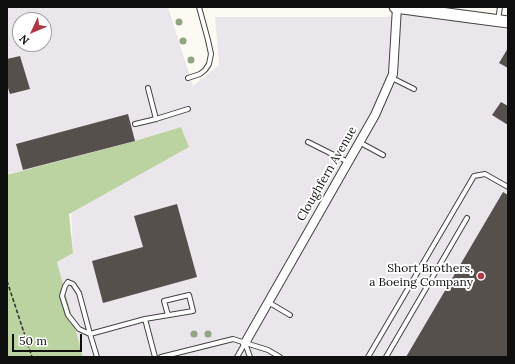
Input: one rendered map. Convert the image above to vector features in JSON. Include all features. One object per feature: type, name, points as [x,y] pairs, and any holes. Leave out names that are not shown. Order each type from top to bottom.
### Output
[{"type":"street","points":[[396,7],[457,11],[503,21]]},
{"type":"street","name":"Cloughfern Avenue","points":[[245,343],[375,115],[393,74],[396,7]]},
{"type":"lane","points":[[188,78],[200,74],[206,70],[211,54],[199,7]]},
{"type":"lane","points":[[500,7],[503,21]]},
{"type":"lane","points":[[391,77],[414,89]]},
{"type":"lane","points":[[148,88],[156,118]]},
{"type":"lane","points":[[135,124],[188,109]]},
{"type":"lane","points":[[308,142],[348,162]]},
{"type":"lane","points":[[359,142],[383,156]]},
{"type":"lane","points":[[368,357],[474,176],[485,174],[508,187]]},
{"type":"lane","points":[[386,357],[467,218]]},
{"type":"lane","points":[[97,357],[90,334],[79,292],[73,284],[68,282],[62,296],[68,315],[79,329],[90,334],[145,319],[193,311],[189,294],[164,301],[168,315]]},
{"type":"lane","points":[[268,302],[290,315]]},
{"type":"lane","points":[[145,319],[156,357]]},
{"type":"lane","points":[[161,357],[233,339],[268,350],[280,357]]},
{"type":"lane","points":[[237,357],[245,343]]},
{"type":"lane","points":[[245,343],[250,357]]},
{"type":"path","points":[[7,281],[32,357]]},
{"type":"shaded area","points":[[7,7],[168,7],[193,86],[219,65],[215,17],[386,17],[412,11],[508,30],[508,357],[83,357],[57,262],[73,253],[71,209],[189,147],[181,127],[135,141],[7,175]]},
{"type":"green space","points":[[181,127],[189,147],[69,214],[73,253],[57,262],[83,357],[7,357],[7,175],[135,141]]},
{"type":"building","points":[[508,48],[508,68],[499,63]]},
{"type":"building","points":[[20,56],[30,89],[10,94],[7,85],[7,59]]},
{"type":"building","points":[[501,102],[508,106],[508,125],[492,115]]},
{"type":"building","points":[[128,114],[135,141],[23,170],[16,144]]},
{"type":"building","name":"Short Brothers, a Boeing Company","points":[[503,192],[508,195],[508,357],[406,357]]},
{"type":"building","points":[[177,204],[197,277],[103,303],[92,261],[143,247],[134,216]]},
{"type":"place","name":"Short Brothers, a Boeing Company","points":[[481,276]]}]
